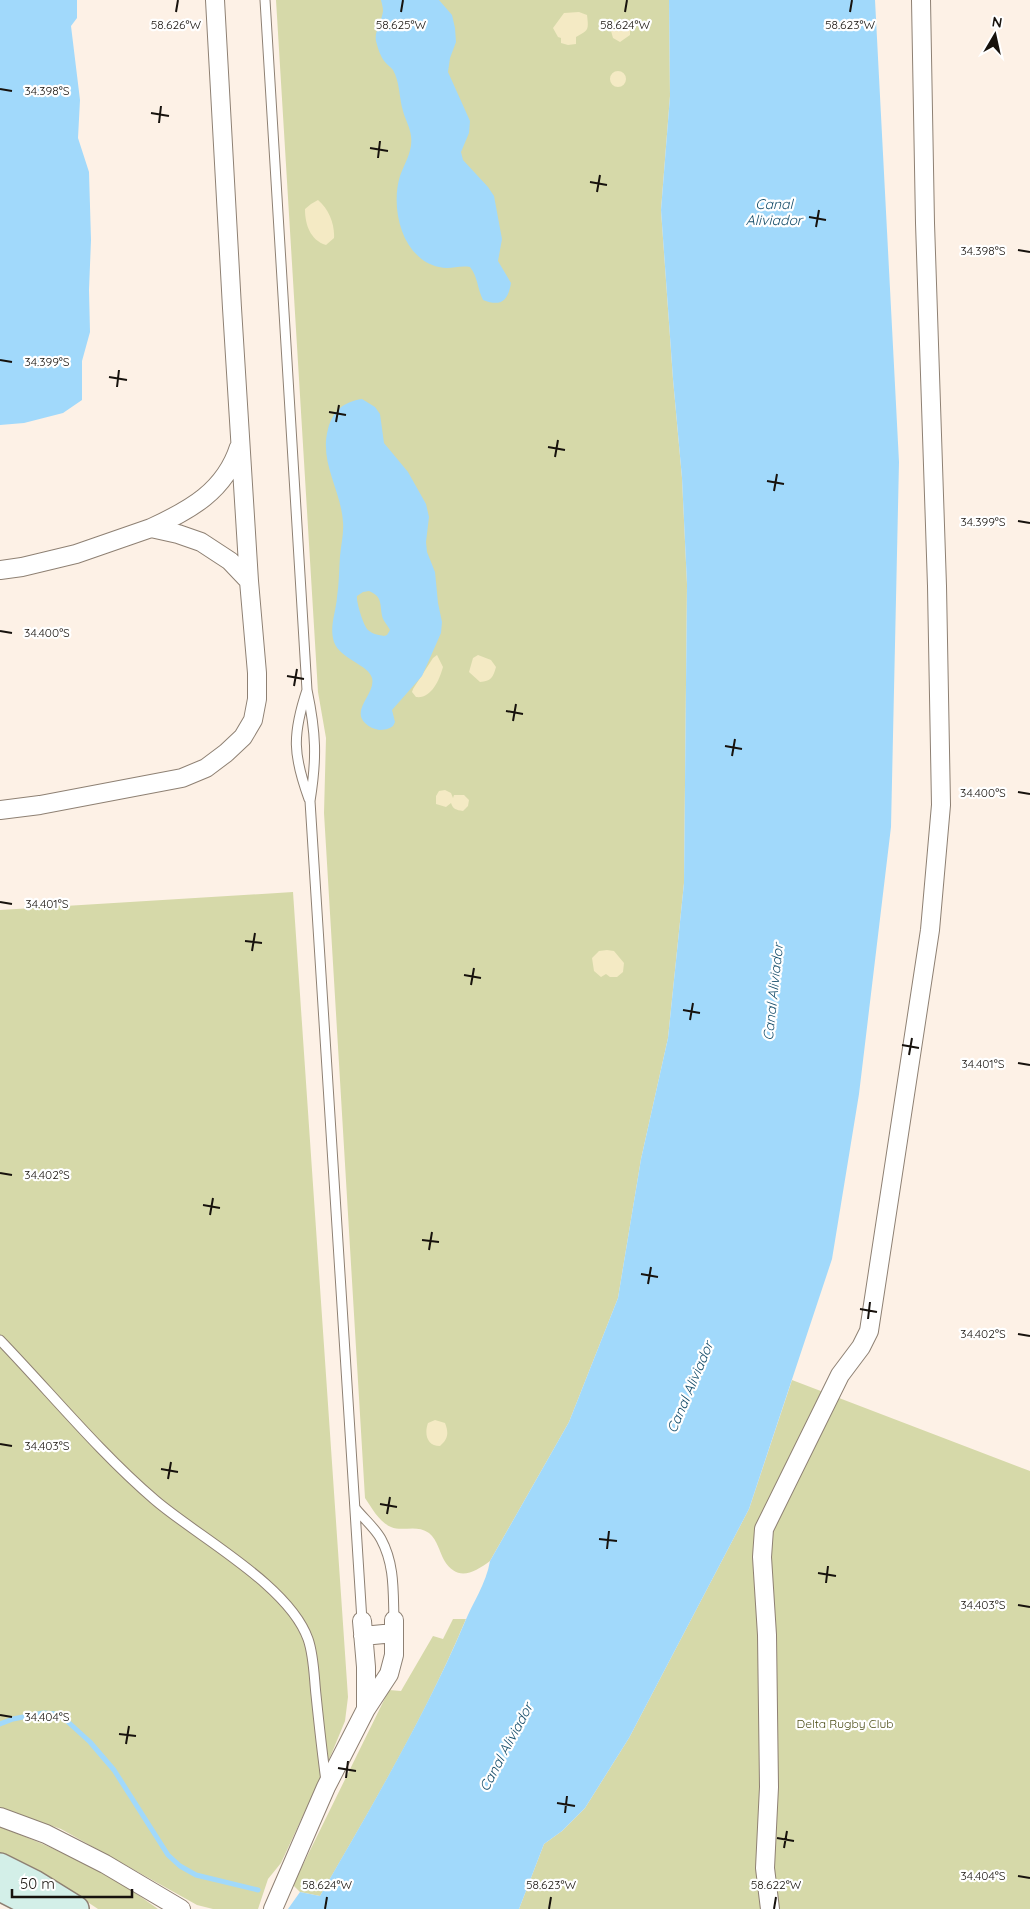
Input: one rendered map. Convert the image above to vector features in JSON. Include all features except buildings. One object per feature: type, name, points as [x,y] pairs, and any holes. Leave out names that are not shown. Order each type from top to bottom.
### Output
[{"type":"main road","points":[[0,1866],[34,1883],[76,1909]]},
{"type":"main road","points":[[0,1888],[42,1909]]},
{"type":"street","points":[[0,810],[40,805],[182,778],[206,768],[232,747],[243,737],[253,720],[257,699],[256,673],[240,441],[215,0]]},
{"type":"street","points":[[770,1909],[765,1868],[769,1787],[767,1636],[762,1557],[764,1529],[840,1375],[861,1347],[869,1331],[930,930],[941,805],[937,586],[925,232],[920,0]]},
{"type":"street","points":[[0,570],[22,567],[76,554],[151,528],[185,512],[218,485],[234,461],[240,441]]},
{"type":"street","points":[[151,528],[178,534],[201,542],[230,561],[249,581]]},
{"type":"street","points":[[273,1909],[326,1786],[366,1709],[389,1674],[394,1655],[394,1627],[363,1629],[366,1667],[366,1709]]},
{"type":"street","points":[[0,1817],[46,1834],[89,1855],[181,1909]]},
{"type":"lane","points":[[265,0],[307,690],[314,724],[315,769],[310,802],[363,1629]]},
{"type":"lane","points":[[307,690],[299,713],[295,744],[299,770],[310,802]]},
{"type":"lane","points":[[0,1340],[114,1462],[156,1501],[234,1559],[296,1614],[308,1639],[310,1648],[326,1786]]},
{"type":"lane","points":[[356,1509],[381,1538],[388,1554],[392,1567],[394,1627]]},
{"type":"green space","points":[[276,0],[669,0],[670,96],[661,210],[682,478],[687,584],[684,883],[668,1038],[641,1159],[618,1298],[569,1422],[490,1561],[472,1572],[466,1573],[454,1571],[449,1567],[429,1533],[419,1529],[396,1528],[387,1525],[376,1514],[365,1498],[324,813],[326,738],[318,692]]},
{"type":"green space","points":[[293,892],[348,1697],[345,1721],[331,1755],[281,1863],[268,1879],[258,1909],[213,1909],[197,1905],[61,1829],[0,1808],[0,910]]},
{"type":"green space","name":"Delta Rugby Club","points":[[792,1380],[1030,1471],[1030,1909],[519,1909],[544,1844],[562,1831],[585,1808],[629,1738],[749,1509]]},
{"type":"green space","points":[[453,1619],[466,1619],[434,1690],[378,1794],[320,1896],[300,1892],[293,1885],[389,1690],[401,1691],[433,1636],[443,1639]]},
{"type":"green space","points":[[0,1827],[82,1862],[121,1884],[158,1909],[98,1909],[59,1883],[0,1854]]},
{"type":"sand","points":[[579,12],[587,15],[587,29],[576,37],[576,44],[568,45],[561,43],[561,38],[558,37],[553,28],[564,13]]},
{"type":"sand","points":[[626,25],[630,30],[630,35],[620,42],[613,38],[611,31],[618,26]]},
{"type":"sand","points":[[615,71],[621,71],[626,76],[624,85],[615,87],[610,82],[610,76]]},
{"type":"sand","points":[[318,200],[328,213],[333,228],[334,238],[326,245],[312,235],[306,220],[305,209]]},
{"type":"sand","points":[[437,655],[443,667],[437,683],[426,695],[416,697],[412,692],[413,689],[433,658]]},
{"type":"sand","points":[[478,655],[491,660],[496,667],[493,676],[487,681],[480,682],[469,672],[473,658]]},
{"type":"sand","points":[[445,790],[451,793],[453,798],[454,795],[464,795],[469,800],[468,806],[463,811],[455,809],[451,803],[446,807],[436,804],[436,796],[439,791]]},
{"type":"sand","points":[[599,951],[614,951],[624,963],[623,972],[617,977],[610,977],[606,974],[601,977],[594,971],[592,958]]},
{"type":"sand","points":[[435,1420],[445,1423],[447,1430],[445,1441],[440,1446],[429,1442],[426,1431],[428,1423]]},
{"type":"water","points":[[0,0],[77,0],[77,18],[71,26],[80,100],[78,138],[89,172],[91,240],[90,332],[82,361],[82,400],[63,413],[24,423],[0,425]]},
{"type":"water","points":[[381,0],[439,0],[452,15],[456,42],[450,58],[448,72],[470,121],[469,133],[461,152],[463,160],[494,196],[502,239],[498,261],[511,283],[508,294],[503,301],[495,303],[483,300],[475,275],[470,267],[443,268],[426,262],[416,254],[402,230],[398,217],[397,189],[410,152],[411,136],[395,75],[379,52],[376,41],[376,34],[383,11]]},
{"type":"water","name":"Canal Aliviador","points":[[669,0],[875,0],[899,462],[891,827],[859,1094],[832,1259],[749,1509],[629,1738],[585,1808],[562,1831],[544,1844],[519,1909],[288,1909],[300,1892],[320,1896],[396,1762],[432,1694],[482,1585],[490,1561],[569,1422],[618,1298],[641,1159],[668,1038],[684,883],[687,584],[682,478],[661,210],[670,96]]},
{"type":"water","points":[[362,399],[375,407],[380,414],[384,443],[408,472],[426,504],[429,517],[426,542],[427,552],[435,572],[442,622],[441,633],[422,676],[392,710],[395,722],[393,726],[381,730],[368,726],[361,718],[362,707],[371,690],[372,678],[370,673],[337,648],[332,631],[338,592],[343,526],[339,499],[328,464],[326,441],[330,422],[336,412],[350,402]],"holes":[[[369,591],[374,593],[379,599],[383,619],[390,630],[384,636],[366,628],[358,603],[357,596],[363,592]]]},
{"type":"waterway","points":[[0,1724],[13,1719],[43,1713],[58,1714],[90,1742],[114,1770],[168,1855],[180,1866],[196,1875],[258,1890]]}]
